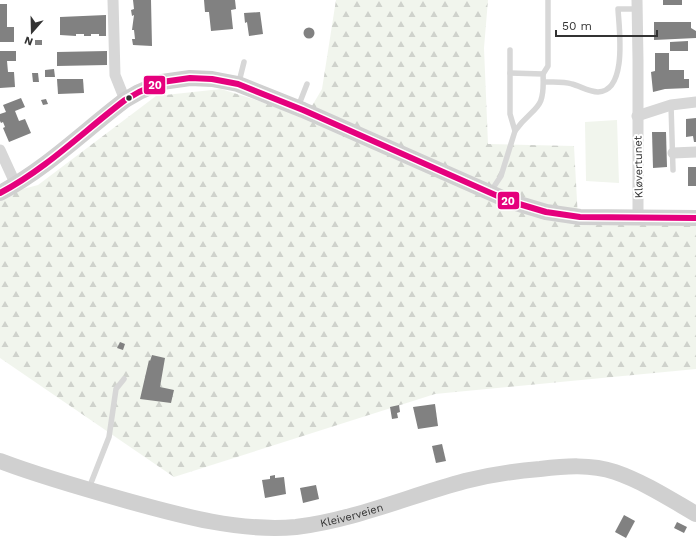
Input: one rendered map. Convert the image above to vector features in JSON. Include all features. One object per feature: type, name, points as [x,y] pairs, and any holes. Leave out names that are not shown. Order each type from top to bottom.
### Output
[{"type":"street","points":[[113,0],[115,75],[125,100]]},
{"type":"street","name":"Kløvertunet","points":[[637,4],[638,218]]},
{"type":"street","points":[[0,193],[16,185],[125,100],[162,82],[190,78],[212,79],[238,84],[298,107],[509,201],[546,212],[580,217],[696,218]]},
{"type":"street","points":[[637,116],[671,105],[696,102]]},
{"type":"street","points":[[0,150],[16,185]]},
{"type":"street","points":[[673,153],[696,152]]},
{"type":"street","name":"Kleiverveien","points":[[0,461],[40,476],[161,510],[212,521],[256,527],[295,527],[328,521],[464,482],[501,473],[576,466],[615,472],[642,484],[696,514]]},
{"type":"lane","points":[[490,192],[501,176],[515,131],[521,123],[538,108],[544,90],[543,74],[548,66],[548,0]]},
{"type":"lane","points":[[544,82],[564,82],[597,92],[604,91],[610,87],[618,73],[620,52],[618,9],[637,4]]},
{"type":"lane","points":[[510,50],[510,114],[515,131]]},
{"type":"lane","points":[[238,84],[244,62]]},
{"type":"lane","points":[[510,73],[543,74]]},
{"type":"lane","points":[[298,107],[307,84]]},
{"type":"lane","points":[[671,105],[673,170]]},
{"type":"lane","points":[[88,490],[109,437],[116,389],[124,379]]},
{"type":"green space","points":[[336,0],[488,0],[484,48],[488,144],[574,146],[578,219],[696,224],[696,369],[435,394],[174,477],[0,358],[0,195],[38,185],[156,96],[221,89],[306,116],[322,89]]},
{"type":"green space","points":[[617,120],[619,183],[586,181],[585,122]]},
{"type":"building","points":[[133,0],[151,0],[152,46],[133,45],[132,39],[135,39],[134,30],[132,30],[134,15],[132,16],[131,10],[134,9]]},
{"type":"building","points":[[204,0],[235,0],[236,9],[231,10],[233,29],[211,31],[209,12],[205,12]]},
{"type":"building","points":[[663,0],[682,0],[682,5],[663,5]]},
{"type":"building","points":[[0,4],[7,4],[7,27],[14,27],[14,42],[0,42]]},
{"type":"building","points":[[260,12],[263,34],[249,36],[244,13]]},
{"type":"building","points":[[106,15],[106,36],[99,36],[99,34],[91,34],[91,36],[84,36],[84,34],[76,34],[76,36],[60,35],[60,17]]},
{"type":"building","points":[[654,22],[691,22],[691,28],[696,31],[696,38],[654,40]]},
{"type":"building","points":[[307,28],[311,28],[313,29],[313,37],[307,38],[304,35],[304,31]]},
{"type":"building","points":[[35,40],[42,40],[42,45],[35,45]]},
{"type":"building","points":[[688,41],[688,51],[670,51],[670,42]]},
{"type":"building","points":[[0,51],[16,51],[16,61],[7,61],[8,72],[14,72],[15,87],[0,88]]},
{"type":"building","points":[[107,51],[107,65],[57,66],[57,52]]},
{"type":"building","points":[[655,53],[669,53],[669,70],[684,70],[684,79],[689,79],[689,88],[665,89],[653,92],[651,72],[655,71]]},
{"type":"building","points":[[54,69],[55,77],[45,77],[45,70]]},
{"type":"building","points":[[32,73],[38,73],[39,82],[33,82]]},
{"type":"building","points":[[57,79],[83,79],[84,93],[58,94]]},
{"type":"building","points":[[21,98],[25,107],[15,111],[19,121],[25,119],[31,133],[9,142],[3,128],[5,127],[3,122],[1,123],[0,121],[0,114],[6,112],[3,105]]},
{"type":"building","points":[[46,99],[48,104],[43,105],[41,100]]},
{"type":"building","points":[[696,118],[696,142],[694,142],[693,136],[686,137],[686,119]]},
{"type":"building","points":[[652,132],[666,132],[667,167],[653,168]]},
{"type":"building","points":[[688,167],[696,167],[696,186],[688,186]]},
{"type":"building","points":[[120,342],[125,344],[123,350],[117,348]]},
{"type":"building","points":[[152,355],[165,358],[160,387],[174,390],[171,403],[140,399],[149,360],[150,361]]},
{"type":"building","points":[[435,404],[438,426],[418,429],[413,407]]},
{"type":"building","points":[[399,405],[400,412],[397,413],[398,418],[392,419],[390,407]]},
{"type":"building","points":[[442,444],[446,461],[436,463],[432,446]]},
{"type":"building","points":[[275,475],[275,478],[284,477],[286,494],[265,498],[262,480],[270,479],[270,476]]},
{"type":"building","points":[[316,485],[319,499],[303,503],[300,488]]},
{"type":"building","points":[[624,515],[635,521],[626,538],[615,532]]},
{"type":"building","points":[[677,522],[687,527],[684,533],[674,528]]},
{"type":"transit line","name":"20","points":[[0,193],[33,173],[125,100],[162,82],[190,78],[212,79],[238,84],[303,110],[509,201],[546,212],[580,217],[696,218]]}]
